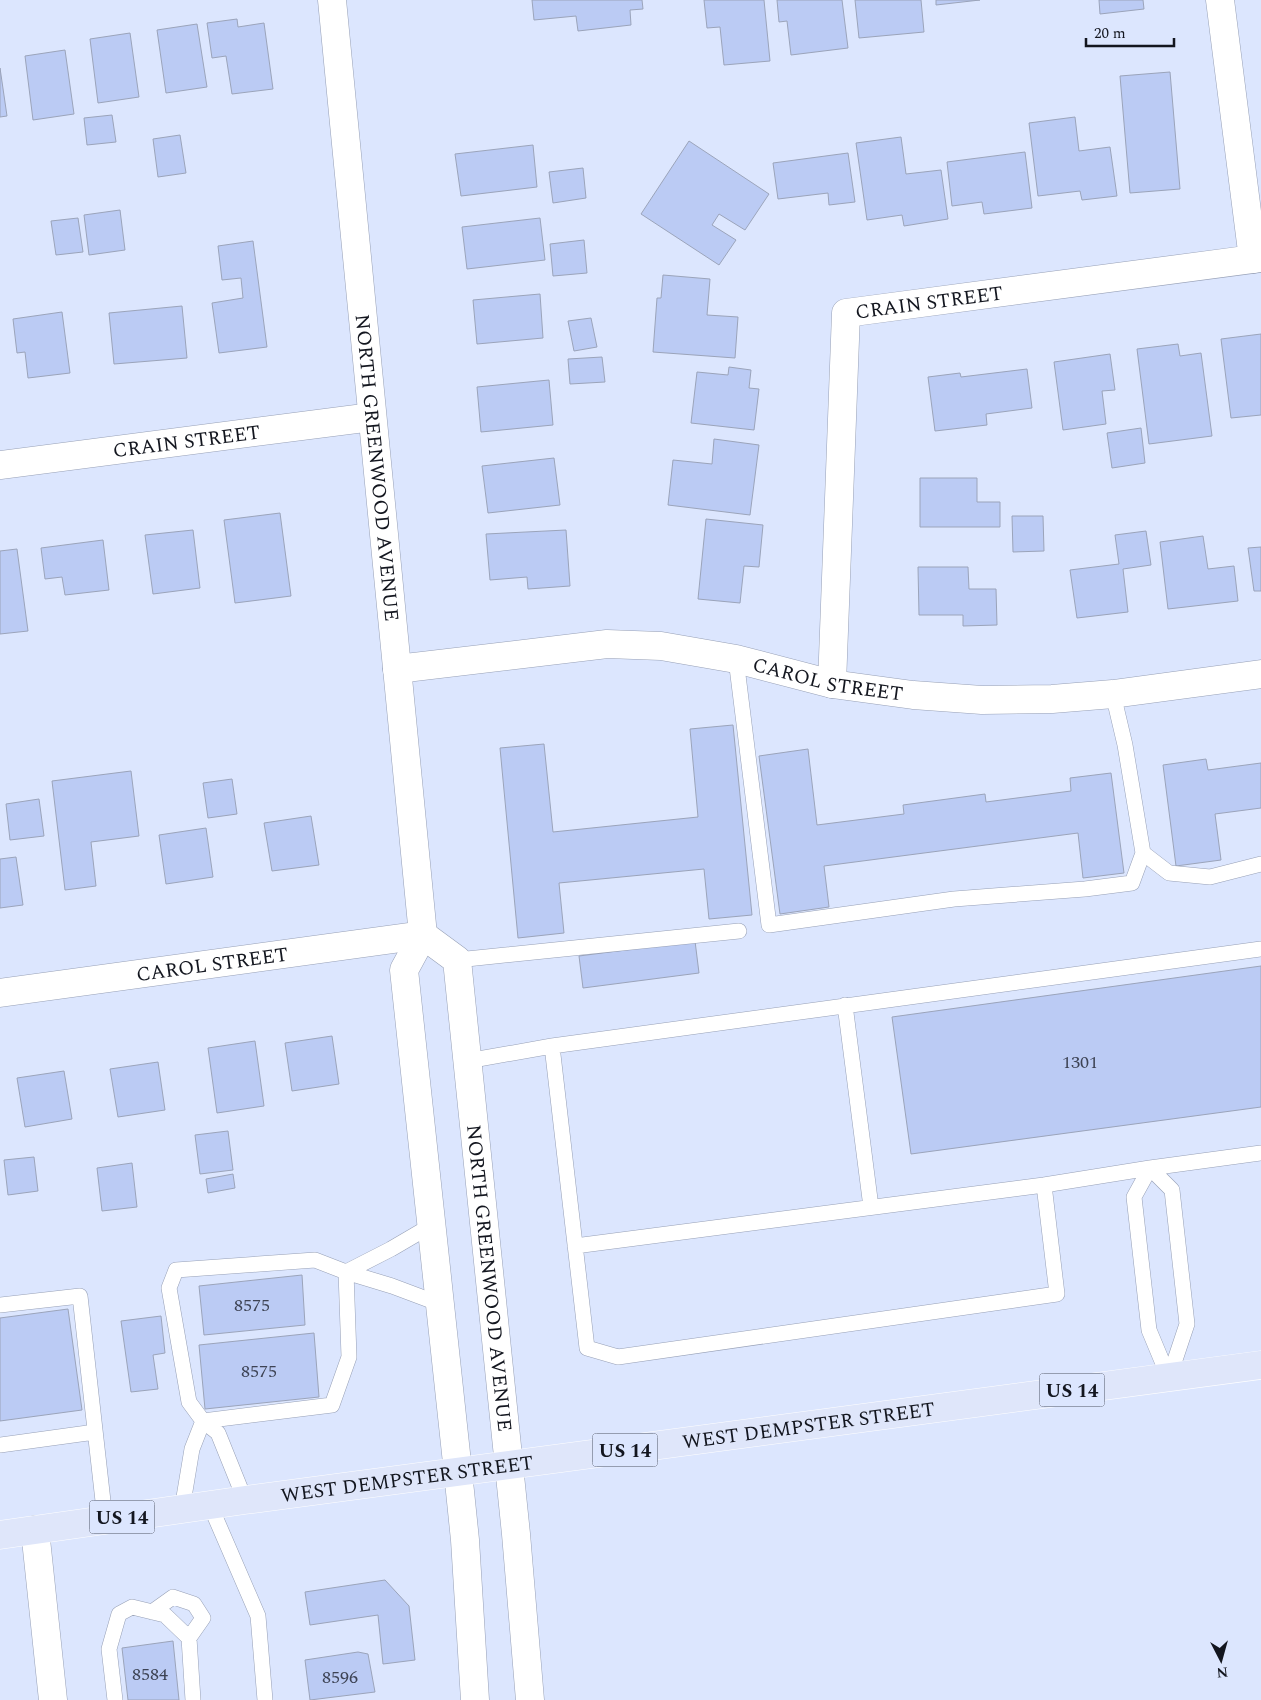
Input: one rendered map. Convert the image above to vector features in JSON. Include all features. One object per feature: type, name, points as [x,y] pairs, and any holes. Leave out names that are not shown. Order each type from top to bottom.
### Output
[{"type":"main road","name":"WEST DEMPSTER STREET","points":[[0,1535],[244,1500],[1261,1365]]},
{"type":"street","name":"NORTH GREENWOOD AVENUE","points":[[332,0],[423,935]]},
{"type":"street","points":[[1220,0],[1257,258]]},
{"type":"street","name":"CRAIN STREET","points":[[832,684],[846,313],[1257,258]]},
{"type":"street","name":"CRAIN STREET","points":[[0,465],[372,417]]},
{"type":"street","name":"CAROL STREET","points":[[397,669],[607,644],[660,646],[736,659],[832,684],[913,695],[982,700],[1052,699],[1113,694],[1261,674]]},
{"type":"street","points":[[457,960],[423,935],[404,970],[465,1540],[475,1700]]},
{"type":"street","name":"CAROL STREET","points":[[0,993],[423,935]]},
{"type":"street","name":"NORTH GREENWOOD AVENUE","points":[[457,960],[530,1700]]},
{"type":"street","points":[[36,1530],[53,1700]]},
{"type":"lane","points":[[736,659],[769,925],[954,899],[1085,889],[1132,883],[1143,853],[1125,746],[1113,694]]},
{"type":"lane","points":[[1143,853],[1169,873],[1210,877],[1261,864]]},
{"type":"lane","points":[[457,960],[739,931]]},
{"type":"lane","points":[[468,1060],[552,1046],[1261,949]]},
{"type":"lane","points":[[845,1005],[871,1207]]},
{"type":"lane","points":[[552,1046],[587,1348],[618,1357],[1057,1294],[1044,1185]]},
{"type":"lane","points":[[575,1246],[1044,1185],[1261,1152]]},
{"type":"lane","points":[[1150,1168],[1172,1190],[1187,1318],[1187,1324],[1169,1378]]},
{"type":"lane","points":[[1150,1168],[1134,1197],[1149,1330],[1169,1378]]},
{"type":"lane","points":[[346,1272],[432,1225]]},
{"type":"lane","points":[[244,1500],[218,1433],[203,1421],[189,1402],[169,1288],[176,1270],[315,1260],[440,1304]]},
{"type":"lane","points":[[203,1421],[332,1406],[349,1357],[346,1272]]},
{"type":"lane","points":[[0,1305],[80,1296],[105,1520]]},
{"type":"lane","points":[[182,1509],[192,1449],[203,1421]]},
{"type":"lane","points":[[0,1445],[95,1432]]},
{"type":"lane","points":[[210,1505],[258,1616],[265,1700]]},
{"type":"lane","points":[[152,1612],[173,1597],[194,1604],[202,1618],[189,1638],[193,1700]]},
{"type":"lane","points":[[115,1700],[109,1649],[119,1614],[132,1607],[165,1615],[189,1638]]},
{"type":"building","points":[[532,0],[642,0],[643,9],[630,10],[631,25],[578,31],[576,16],[534,20]]},
{"type":"building","points":[[704,0],[764,0],[770,61],[724,65],[720,27],[707,28]]},
{"type":"building","points":[[777,0],[842,0],[848,48],[791,55],[787,21],[779,22]]},
{"type":"building","points":[[855,0],[921,0],[924,32],[859,38]]},
{"type":"building","points":[[936,0],[980,0],[936,5]]},
{"type":"building","points":[[1099,0],[1143,0],[1144,9],[1100,14]]},
{"type":"building","points":[[237,19],[238,27],[264,23],[273,89],[232,94],[226,56],[212,58],[207,23]]},
{"type":"building","points":[[197,24],[207,87],[166,93],[157,30]]},
{"type":"building","points":[[130,33],[139,97],[98,103],[90,39]]},
{"type":"building","points":[[65,50],[74,114],[33,120],[25,56]]},
{"type":"building","points":[[0,68],[7,116],[0,117]]},
{"type":"building","points":[[1170,72],[1180,189],[1130,193],[1120,76]]},
{"type":"building","points":[[112,115],[116,142],[87,145],[84,118]]},
{"type":"building","points":[[1075,117],[1079,151],[1110,147],[1117,196],[1082,200],[1080,191],[1038,196],[1029,123]]},
{"type":"building","points":[[180,135],[186,173],[158,177],[153,139]]},
{"type":"building","points":[[901,137],[906,174],[941,170],[948,219],[904,226],[902,215],[867,220],[856,143]]},
{"type":"building","points":[[689,141],[769,194],[745,230],[719,214],[712,225],[736,240],[719,265],[641,214]]},
{"type":"building","points":[[533,145],[537,187],[461,196],[455,154]]},
{"type":"building","points":[[1025,152],[1032,208],[984,214],[982,202],[952,206],[947,162]]},
{"type":"building","points":[[848,153],[855,202],[829,205],[828,193],[778,199],[773,163]]},
{"type":"building","points":[[583,168],[586,198],[553,203],[549,172]]},
{"type":"building","points":[[120,210],[125,250],[89,255],[84,215]]},
{"type":"building","points":[[78,218],[83,252],[56,255],[51,221]]},
{"type":"building","points":[[540,218],[545,260],[467,269],[462,227]]},
{"type":"building","points":[[584,240],[587,273],[553,276],[550,244]]},
{"type":"building","points":[[253,241],[267,347],[219,353],[212,303],[243,298],[241,278],[222,280],[218,246]]},
{"type":"building","points":[[663,275],[710,279],[707,315],[738,317],[735,358],[653,352],[657,298],[661,298]]},
{"type":"building","points":[[540,294],[543,338],[477,344],[473,300]]},
{"type":"building","points":[[182,306],[187,358],[114,364],[109,313]]},
{"type":"building","points":[[62,312],[70,373],[28,378],[25,352],[17,353],[13,319]]},
{"type":"building","points":[[591,318],[597,347],[574,351],[568,321]]},
{"type":"building","points":[[1261,334],[1261,415],[1231,418],[1221,339]]},
{"type":"building","points":[[1178,344],[1180,356],[1201,353],[1212,436],[1149,444],[1137,349]]},
{"type":"building","points":[[1110,354],[1115,390],[1102,391],[1106,424],[1063,430],[1054,362]]},
{"type":"building","points":[[602,357],[605,382],[570,384],[568,359]]},
{"type":"building","points":[[729,367],[751,370],[749,388],[759,389],[754,430],[691,423],[697,372],[728,375]]},
{"type":"building","points":[[1027,369],[1032,408],[986,414],[987,425],[935,431],[928,377],[960,373],[961,377]]},
{"type":"building","points":[[549,380],[553,425],[481,432],[477,387]]},
{"type":"building","points":[[1141,428],[1145,463],[1112,468],[1107,433]]},
{"type":"building","points":[[714,439],[759,445],[750,515],[668,505],[673,460],[712,464]]},
{"type":"building","points":[[554,458],[560,505],[488,513],[482,466]]},
{"type":"building","points":[[920,478],[977,478],[977,502],[1000,502],[1000,527],[920,527]]},
{"type":"building","points":[[280,513],[291,596],[235,603],[224,520]]},
{"type":"building","points":[[1012,516],[1043,516],[1044,551],[1013,552]]},
{"type":"building","points":[[706,519],[763,525],[759,567],[744,566],[740,603],[698,599]]},
{"type":"building","points":[[193,530],[200,588],[153,594],[145,535]]},
{"type":"building","points":[[566,530],[570,586],[528,589],[527,577],[490,580],[486,534]]},
{"type":"building","points":[[1146,531],[1151,565],[1123,569],[1128,612],[1077,618],[1070,570],[1119,564],[1115,535]]},
{"type":"building","points":[[1203,536],[1208,569],[1234,566],[1238,601],[1168,609],[1160,542]]},
{"type":"building","points":[[103,540],[109,590],[65,595],[62,577],[45,579],[41,548]]},
{"type":"building","points":[[1261,547],[1261,591],[1254,591],[1248,548]]},
{"type":"building","points":[[17,549],[28,631],[0,634],[0,551]]},
{"type":"building","points":[[918,567],[968,567],[969,589],[996,589],[997,625],[963,626],[963,615],[919,615]]},
{"type":"building","points":[[733,725],[752,915],[709,919],[704,869],[559,883],[564,933],[518,938],[500,748],[544,744],[553,832],[698,817],[690,729]]},
{"type":"building","points":[[808,749],[817,825],[904,814],[903,805],[985,794],[986,802],[1071,791],[1070,778],[1111,773],[1124,873],[1083,878],[1078,833],[824,866],[829,907],[780,914],[759,756]]},
{"type":"building","points":[[1206,759],[1208,770],[1261,763],[1261,808],[1215,814],[1221,860],[1176,866],[1163,765]]},
{"type":"building","points":[[131,771],[139,836],[91,842],[96,886],[65,890],[52,781]]},
{"type":"building","points":[[232,779],[237,814],[208,818],[203,783]]},
{"type":"building","points":[[39,799],[44,836],[10,840],[6,804]]},
{"type":"building","points":[[311,816],[319,865],[272,871],[264,823]]},
{"type":"building","points":[[206,828],[213,877],[166,884],[159,835]]},
{"type":"building","points":[[16,857],[23,905],[0,908],[0,859]]},
{"type":"building","points":[[695,941],[699,973],[583,988],[579,956]]},
{"type":"building","points":[[1261,966],[1261,1107],[911,1154],[892,1017]]},
{"type":"building","points":[[332,1036],[339,1084],[292,1091],[285,1043]]},
{"type":"building","points":[[255,1041],[264,1106],[217,1113],[208,1048]]},
{"type":"building","points":[[158,1062],[165,1110],[118,1117],[110,1069]]},
{"type":"building","points":[[64,1071],[72,1119],[25,1127],[17,1078]]},
{"type":"building","points":[[228,1131],[233,1170],[200,1174],[195,1135]]},
{"type":"building","points":[[34,1157],[38,1191],[8,1195],[4,1160]]},
{"type":"building","points":[[132,1163],[137,1207],[102,1211],[97,1168]]},
{"type":"building","points":[[233,1174],[235,1188],[208,1193],[206,1179]]},
{"type":"building","points":[[302,1275],[305,1325],[204,1335],[199,1286]]},
{"type":"building","points":[[68,1309],[82,1410],[0,1421],[0,1318]]},
{"type":"building","points":[[161,1316],[165,1353],[153,1355],[158,1389],[131,1392],[121,1321]]},
{"type":"building","points":[[314,1333],[319,1397],[205,1409],[199,1345]]},
{"type":"building","points":[[385,1580],[409,1606],[415,1660],[383,1664],[378,1615],[310,1625],[305,1592]]},
{"type":"building","points":[[173,1641],[179,1700],[128,1700],[122,1648]]},
{"type":"building","points":[[358,1652],[368,1654],[375,1692],[310,1700],[305,1660]]}]
